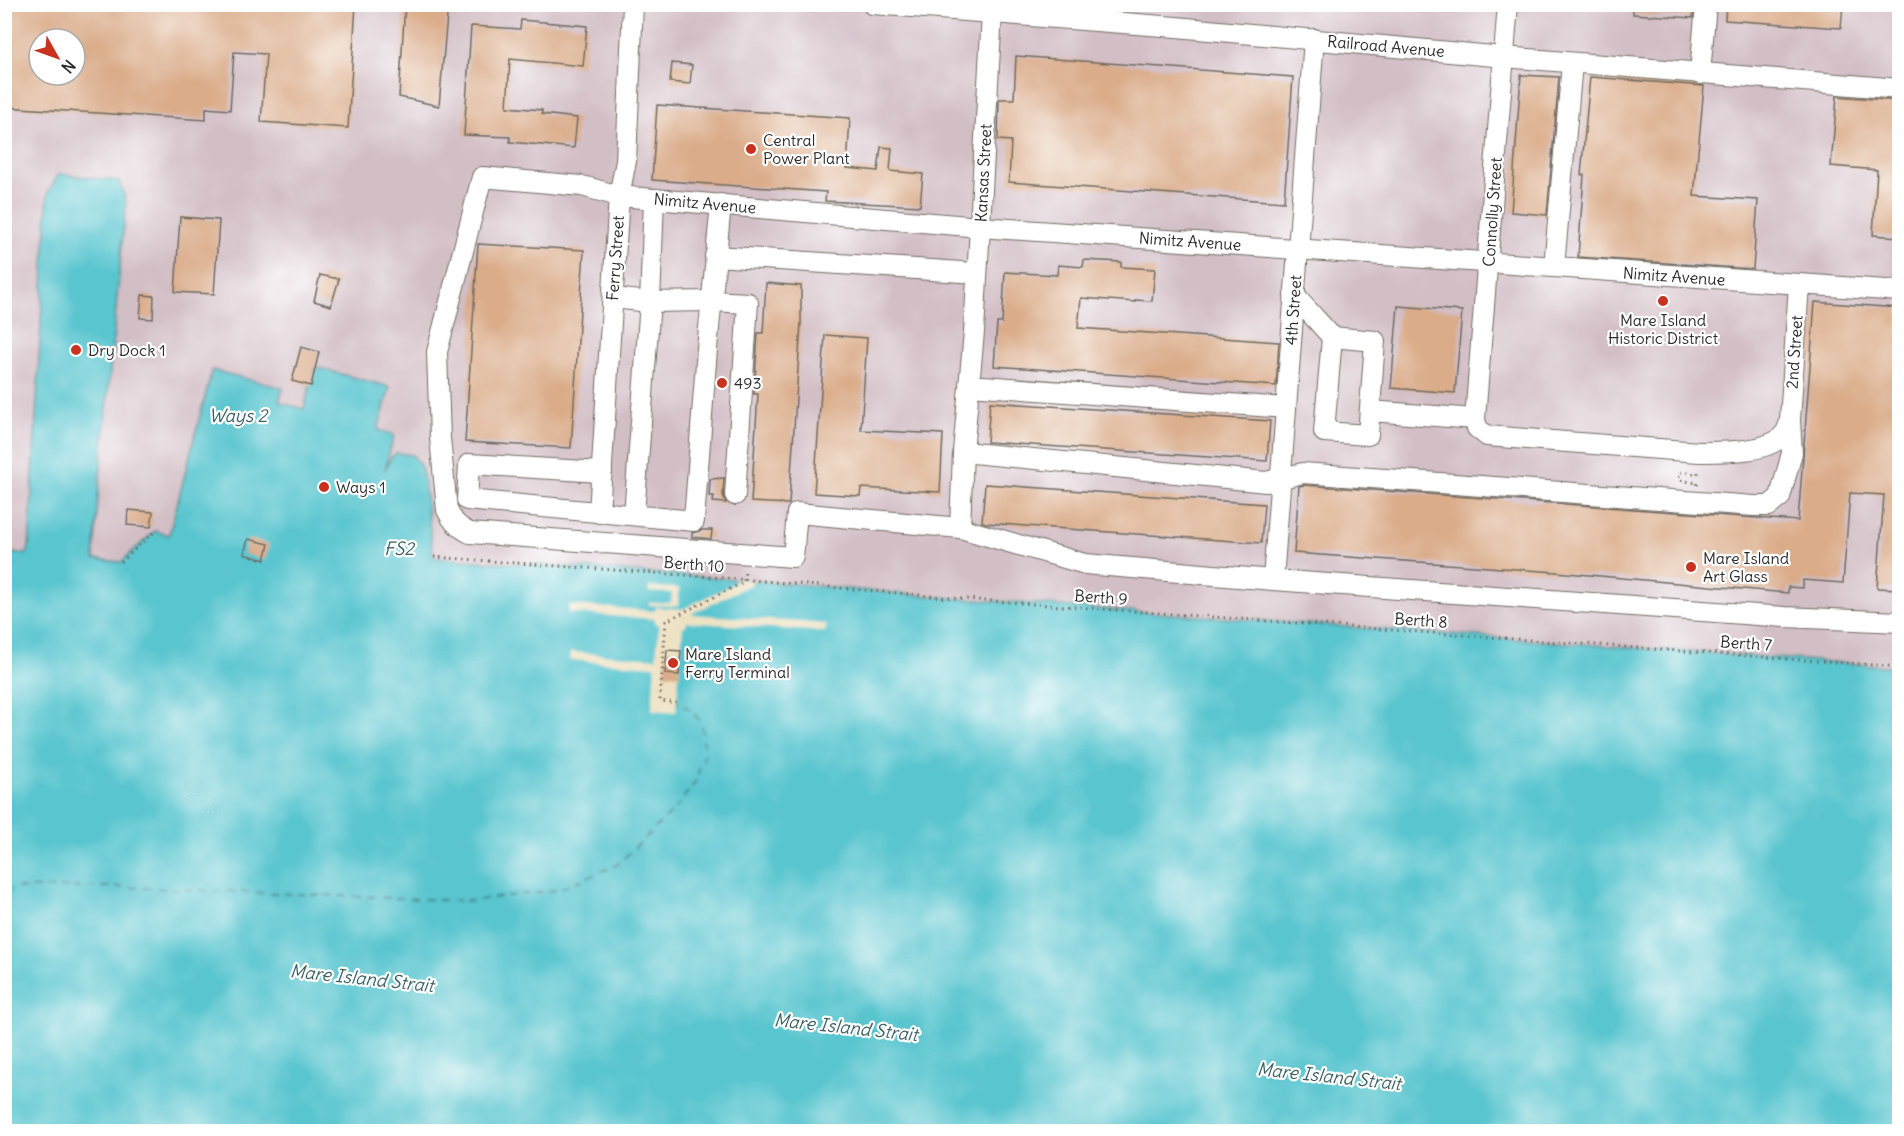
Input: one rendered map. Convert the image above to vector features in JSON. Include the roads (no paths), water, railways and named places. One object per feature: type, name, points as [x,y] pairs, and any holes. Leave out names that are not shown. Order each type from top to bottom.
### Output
[{"type":"street","name":"Ferry Street","points":[[599,513],[619,196],[626,161],[633,4]]},
{"type":"street","name":"Railroad Avenue","points":[[872,4],[1899,89]]},
{"type":"street","name":"Connolly Street","points":[[1475,419],[1508,4]]},
{"type":"street","points":[[1700,74],[1706,4]]},
{"type":"street","name":"Kansas Street","points":[[960,528],[963,452],[974,332],[992,13]]},
{"type":"street","name":"4th Street","points":[[1273,580],[1314,39]]},
{"type":"street","points":[[1554,267],[1572,63]]},
{"type":"street","name":"Nimitz Avenue","points":[[960,528],[797,513],[793,557],[470,533],[460,528],[447,510],[445,498],[437,352],[482,177],[582,186],[619,196],[980,227],[1899,291]]},
{"type":"street","points":[[634,515],[650,302],[654,199]]},
{"type":"street","points":[[602,472],[469,464],[466,500],[694,521],[721,204]]},
{"type":"street","points":[[715,256],[977,273]]},
{"type":"street","name":"2nd Street","points":[[1282,478],[1302,473],[1697,492],[1769,506],[1780,497],[1783,490],[1791,453],[1790,420],[1799,284]]},
{"type":"street","points":[[1294,295],[1332,338],[1375,341],[1368,435],[1324,432],[1332,338]]},
{"type":"street","points":[[613,298],[650,302],[748,303],[735,495]]},
{"type":"street","points":[[969,385],[1286,408]]},
{"type":"street","points":[[1370,411],[1475,419],[1477,428],[1487,436],[1699,452],[1734,452],[1772,444],[1788,430],[1790,420]]},
{"type":"street","points":[[963,452],[1266,482],[1282,478]]},
{"type":"street","points":[[960,528],[1085,564],[1785,617],[1899,622]]},
{"type":"water","points":[[59,174],[119,181],[126,202],[94,559],[121,562],[155,531],[169,535],[212,370],[283,388],[279,402],[304,409],[315,367],[390,387],[378,430],[394,435],[385,470],[396,453],[413,455],[420,465],[433,554],[437,558],[1899,667],[1899,1131],[5,1132],[5,553],[27,554],[29,548],[48,192]]},
{"type":"place","name":"Central Power Plant","points":[[751,149]]},
{"type":"place","name":"Mare Island Historic District","points":[[1663,301]]},
{"type":"place","name":"Dry Dock 1","points":[[76,350]]},
{"type":"place","name":"493","points":[[722,383]]},
{"type":"place","name":"Ways 1","points":[[324,487]]},
{"type":"place","name":"Mare Island Art Glass","points":[[1691,567]]},
{"type":"place","name":"Mare Island Ferry Terminal","points":[[673,663]]},
{"type":"water label","name":"Ways 2","points":[[238,415]]},
{"type":"water label","name":"FS2","points":[[399,548]]},
{"type":"water label","name":"Mare Island Strait","points":[[362,978]]},
{"type":"water label","name":"Mare Island Strait","points":[[846,1027]]},
{"type":"water label","name":"Mare Island Strait","points":[[1329,1076]]}]
